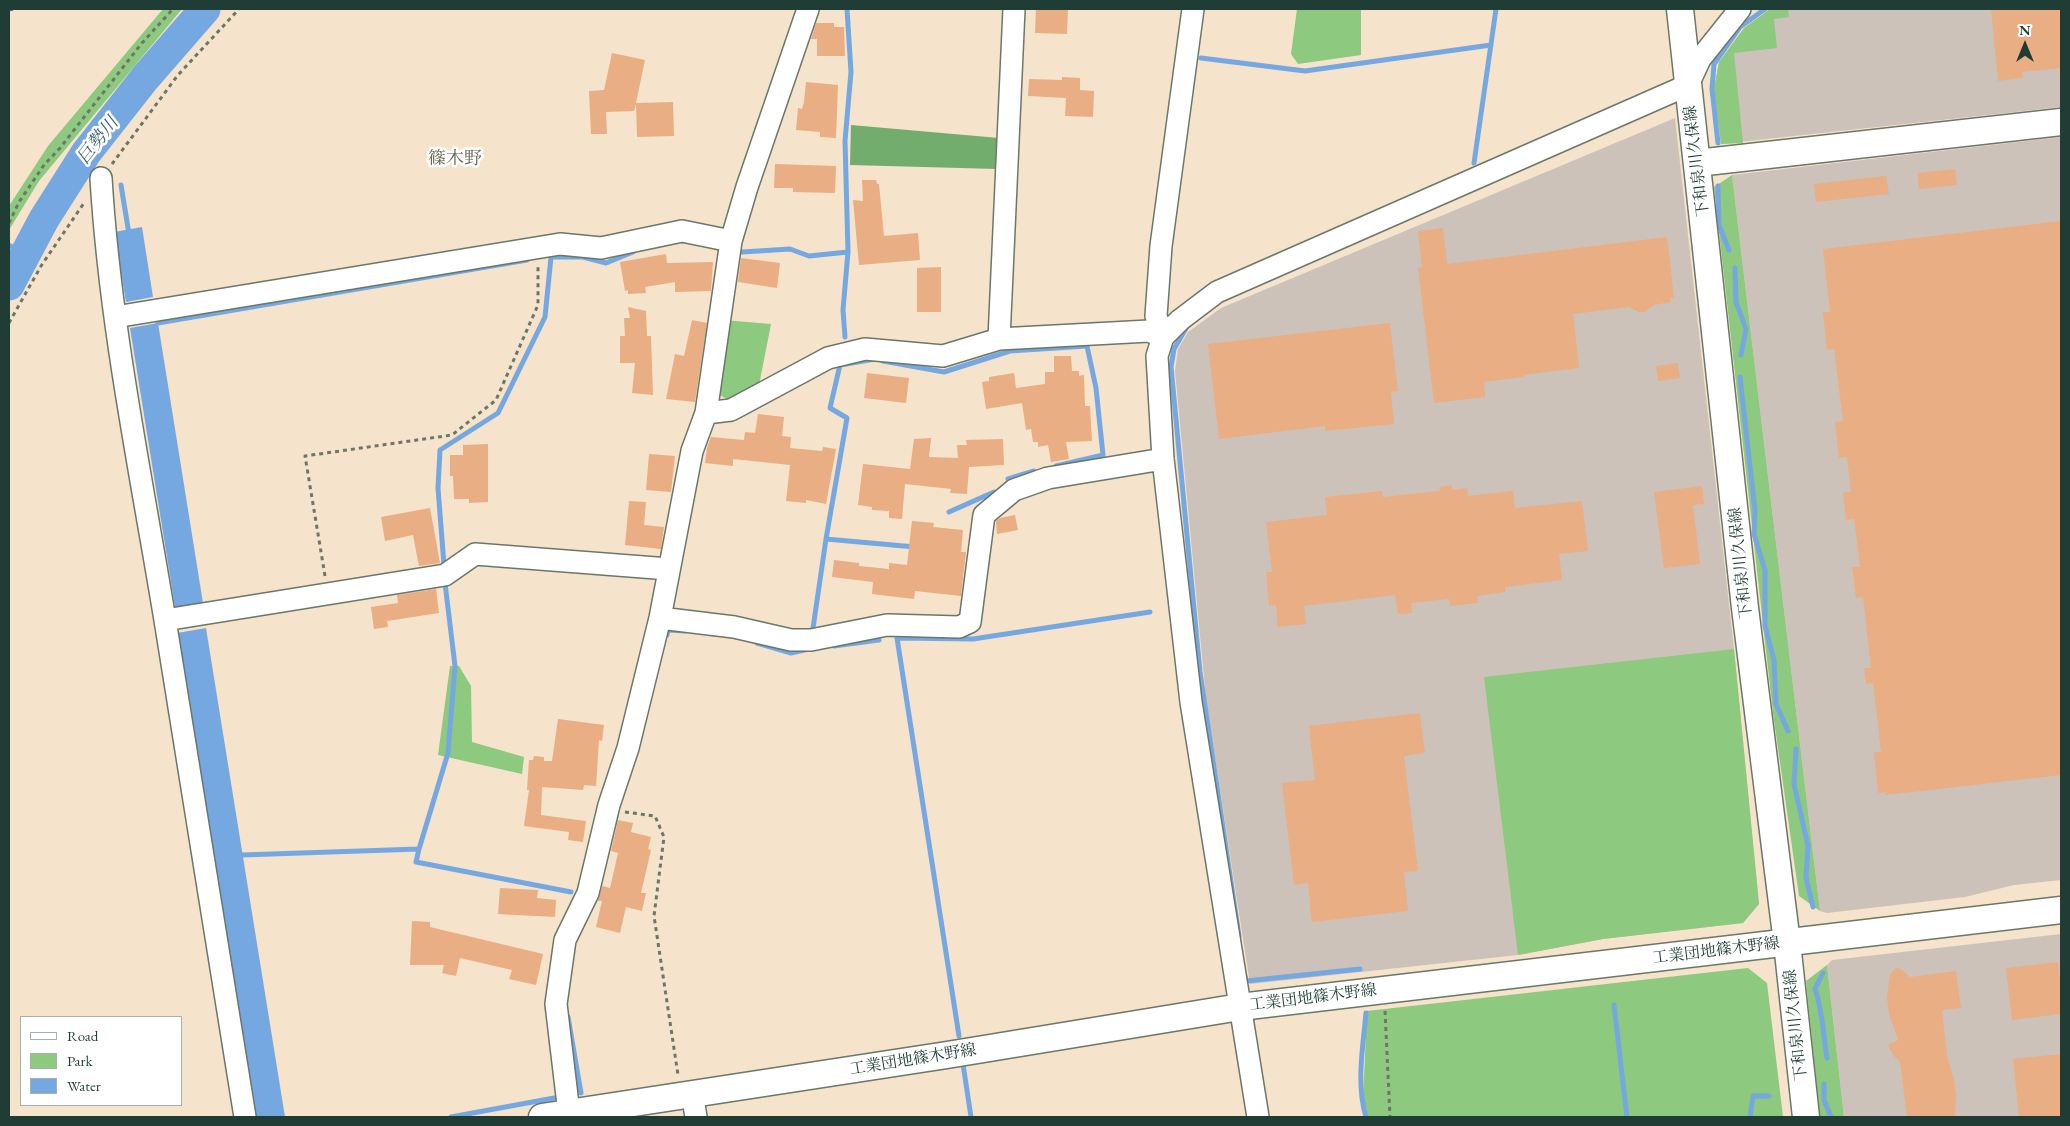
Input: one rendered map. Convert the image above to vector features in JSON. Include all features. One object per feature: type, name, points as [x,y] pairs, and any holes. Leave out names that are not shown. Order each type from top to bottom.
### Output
[{"type":"street","points":[[569,1113],[556,1004],[564,940],[588,893],[609,805],[628,748],[660,618],[692,451],[706,413],[731,242],[747,187],[808,9]]},
{"type":"street","points":[[999,339],[1014,9]]},
{"type":"street","points":[[1163,337],[1156,316],[1161,246],[1193,9]]},
{"type":"street","name":"下和泉川久保線","points":[[1680,9],[1745,608],[1787,943],[1806,1117]]},
{"type":"street","points":[[1258,1117],[1191,702],[1163,460],[1157,356],[1163,337],[1180,320],[1218,292],[1688,84],[1700,59],[1740,9]]},
{"type":"street","points":[[1697,163],[2061,122]]},
{"type":"street","points":[[102,178],[105,242],[115,317],[245,1117]]},
{"type":"street","points":[[115,317],[560,244],[602,248],[682,231],[731,242]]},
{"type":"street","points":[[706,413],[731,410],[828,358],[865,349],[943,356],[999,339],[1149,331],[1163,337]]},
{"type":"street","points":[[660,618],[734,627],[791,640],[811,640],[887,625],[959,627],[970,622],[984,515],[999,502],[1014,490],[1048,478],[1163,460]]},
{"type":"street","points":[[165,620],[445,575],[475,554],[669,569]]},
{"type":"street","name":"工業団地篠木野線","points":[[542,1117],[690,1102],[947,1055],[1240,1007],[2061,910]]},
{"type":"path","points":[[9,10],[14,9]]},
{"type":"path","points":[[9,223],[19,202],[44,165],[60,148],[142,43],[173,9]]},
{"type":"path","points":[[9,323],[41,266],[102,178],[178,75],[239,9]]},
{"type":"path","points":[[328,594],[305,456],[452,436],[496,400],[538,305],[538,248]]},
{"type":"path","points":[[625,812],[655,816],[664,837],[654,916],[690,1102]]},
{"type":"path","points":[[1383,990],[1390,1117]]},
{"type":"shaded area","points":[[1770,9],[2061,9],[2061,107],[1721,144],[1714,89],[1719,62],[1744,28]]},
{"type":"shaded area","points":[[1675,118],[1734,649],[1759,904],[1743,923],[1603,939],[1518,955],[1250,984],[1206,699],[1175,371],[1178,349],[1188,332],[1221,308]]},
{"type":"shaded area","points":[[2061,137],[2061,880],[2014,885],[1965,897],[1827,913],[1820,911],[1732,175]]},
{"type":"shaded area","points":[[2061,934],[2061,1117],[1844,1117],[1827,965],[1832,960]]},
{"type":"green space","points":[[163,9],[182,9],[39,181],[9,230],[9,206],[48,146]]},
{"type":"green space","points":[[1297,9],[1361,9],[1361,55],[1298,64],[1291,54]]},
{"type":"green space","points":[[1770,9],[1788,9],[1789,17],[1774,19],[1777,48],[1734,53],[1743,143],[1721,144],[1714,89],[1719,62],[1744,28]]},
{"type":"green space","points":[[851,125],[999,138],[997,169],[850,165]]},
{"type":"green space","points":[[1732,175],[1820,911],[1799,896],[1773,713],[1714,187]]},
{"type":"green space","points":[[723,320],[771,324],[759,385],[731,401],[712,391]]},
{"type":"green space","points":[[1734,649],[1759,904],[1743,923],[1603,939],[1518,955],[1484,677]]},
{"type":"green space","points":[[450,666],[459,666],[471,686],[472,742],[524,757],[522,774],[438,755]]},
{"type":"green space","points":[[1827,965],[1844,1117],[1820,1117],[1806,981]]},
{"type":"green space","points":[[1748,968],[1767,983],[1783,1117],[1367,1117],[1363,1101],[1367,1011]]},
{"type":"water","points":[[142,227],[153,297],[126,302],[114,232]]},
{"type":"water","points":[[158,323],[203,603],[175,607],[130,328]]},
{"type":"water","points":[[206,628],[285,1117],[256,1117],[177,633]]},
{"type":"building","points":[[1036,9],[1068,9],[1067,34],[1035,33]]},
{"type":"building","points":[[1991,9],[2061,9],[2061,68],[2022,72],[2023,78],[1998,81]]},
{"type":"building","points":[[816,23],[834,23],[834,27],[844,27],[845,56],[817,56],[817,39],[811,39]]},
{"type":"building","points":[[612,53],[645,60],[636,103],[673,102],[674,136],[637,137],[636,104],[634,111],[606,112],[607,134],[591,134],[589,91],[604,90]]},
{"type":"building","points":[[1062,77],[1080,78],[1080,90],[1094,91],[1093,117],[1065,116],[1066,98],[1028,96],[1029,79],[1062,80]]},
{"type":"building","points":[[806,82],[838,85],[836,138],[820,137],[820,132],[796,130],[798,108],[802,109]]},
{"type":"building","points":[[775,164],[836,166],[835,193],[793,192],[793,188],[774,188]]},
{"type":"building","points":[[1955,169],[1957,185],[1919,189],[1918,173]]},
{"type":"building","points":[[1886,176],[1889,194],[1816,202],[1814,184]]},
{"type":"building","points":[[862,180],[876,180],[877,184],[879,184],[884,236],[918,233],[920,260],[859,265],[853,200],[863,201]]},
{"type":"building","points":[[2061,221],[2061,775],[1886,795],[1886,792],[1878,793],[1874,752],[1881,752],[1873,683],[1866,684],[1864,668],[1871,668],[1863,597],[1856,598],[1852,567],[1860,567],[1854,519],[1846,520],[1843,492],[1851,492],[1847,457],[1839,458],[1835,422],[1843,421],[1834,349],[1827,350],[1823,312],[1830,312],[1823,249]]},
{"type":"building","points":[[1443,228],[1447,264],[1667,237],[1674,297],[1670,298],[1671,302],[1654,305],[1645,312],[1639,312],[1629,307],[1573,314],[1579,368],[1484,382],[1485,397],[1434,403],[1418,268],[1422,267],[1418,231]]},
{"type":"building","points":[[666,254],[667,263],[713,262],[711,291],[675,292],[675,282],[645,287],[646,293],[628,294],[628,290],[625,291],[620,262]]},
{"type":"building","points":[[741,258],[780,263],[777,288],[738,282]]},
{"type":"building","points":[[941,267],[941,312],[917,312],[917,268]]},
{"type":"building","points":[[628,307],[646,311],[647,336],[651,336],[653,395],[632,393],[635,363],[620,363],[620,336],[625,336],[624,318],[630,318]]},
{"type":"building","points":[[692,320],[707,323],[695,402],[666,399],[675,354],[684,356]]},
{"type":"building","points":[[1390,323],[1398,391],[1391,392],[1394,424],[1325,431],[1325,426],[1219,439],[1208,344]]},
{"type":"building","points":[[1054,356],[1071,356],[1072,371],[1079,371],[1079,376],[1084,375],[1085,406],[1090,406],[1092,441],[1066,442],[1069,459],[1051,462],[1048,445],[1038,447],[1038,442],[1033,442],[1031,429],[1026,430],[1022,403],[986,409],[982,382],[989,381],[989,377],[1014,373],[1016,388],[1045,384],[1045,372],[1054,372]]},
{"type":"building","points":[[1678,363],[1680,378],[1658,381],[1656,366]]},
{"type":"building","points":[[867,373],[909,378],[906,403],[864,398]]},
{"type":"building","points":[[758,414],[784,417],[782,436],[791,437],[790,448],[822,451],[823,447],[836,449],[826,504],[806,500],[806,503],[786,501],[790,465],[733,459],[733,466],[705,463],[711,437],[744,440],[745,432],[755,433]]},
{"type":"building","points":[[931,438],[929,457],[958,458],[957,445],[967,445],[966,440],[1003,439],[1004,465],[969,467],[967,494],[950,493],[951,489],[905,484],[902,519],[889,518],[889,511],[872,510],[872,507],[858,505],[863,464],[910,469],[914,439]]},
{"type":"building","points":[[488,444],[488,502],[469,503],[469,499],[454,499],[453,476],[450,476],[450,455],[463,455],[463,445]]},
{"type":"building","points":[[649,454],[675,456],[671,492],[646,490]]},
{"type":"building","points":[[1452,485],[1453,490],[1467,488],[1468,496],[1513,491],[1515,508],[1582,501],[1588,551],[1559,554],[1562,580],[1505,587],[1505,592],[1477,596],[1478,603],[1450,606],[1449,599],[1411,603],[1412,613],[1398,614],[1395,595],[1304,606],[1306,624],[1278,627],[1276,605],[1269,606],[1266,572],[1272,572],[1266,522],[1327,515],[1325,497],[1382,491],[1383,497],[1440,491],[1439,487]]},
{"type":"building","points":[[1702,486],[1704,504],[1693,505],[1700,564],[1664,568],[1654,492]]},
{"type":"building","points":[[629,501],[646,502],[644,525],[664,527],[661,549],[625,545]]},
{"type":"building","points":[[430,508],[440,563],[419,566],[413,535],[385,541],[381,517]]},
{"type":"building","points":[[1015,515],[1018,530],[997,534],[996,521],[1000,518]]},
{"type":"building","points":[[912,521],[934,523],[933,527],[963,530],[961,552],[966,552],[961,596],[915,591],[914,599],[872,594],[873,582],[832,577],[834,560],[859,563],[859,566],[889,569],[889,563],[907,565]]},
{"type":"building","points":[[436,589],[439,613],[387,621],[388,627],[374,629],[371,607],[398,603],[397,595]]},
{"type":"building","points":[[1420,713],[1425,753],[1404,756],[1418,871],[1404,872],[1408,911],[1312,922],[1308,883],[1294,885],[1282,783],[1315,780],[1309,726]]},
{"type":"building","points":[[558,719],[604,725],[602,741],[599,740],[596,786],[584,785],[583,790],[542,787],[541,815],[586,821],[583,842],[568,840],[569,832],[524,826],[529,790],[527,790],[529,760],[533,760],[534,756],[544,757],[544,761],[552,761]]},
{"type":"building","points":[[618,820],[633,823],[631,832],[651,837],[648,849],[651,850],[641,893],[646,893],[642,911],[626,907],[620,933],[596,927],[602,901],[598,901],[602,886],[610,888],[618,853],[611,851]]},
{"type":"building","points":[[500,888],[538,890],[537,898],[556,900],[555,917],[498,914]]},
{"type":"building","points":[[412,921],[430,922],[430,927],[543,954],[536,985],[509,979],[512,970],[460,958],[456,976],[442,973],[444,965],[410,965]]},
{"type":"building","points":[[2058,962],[2061,1014],[2012,1020],[2006,968]]},
{"type":"building","points":[[1896,968],[1901,969],[1910,977],[1956,971],[1961,1008],[1942,1010],[1947,1056],[1954,1080],[1956,1096],[1955,1117],[1907,1117],[1900,1061],[1893,1055],[1888,1045],[1898,1040],[1889,1014],[1887,998],[1890,974]]},
{"type":"building","points":[[2061,1054],[2061,1117],[2019,1117],[2013,1059]]},
{"type":"waterway","name":"巨勢川","points":[[9,285],[44,219],[86,153],[145,78],[205,9]]},
{"type":"waterway","points":[[845,337],[843,310],[848,252],[845,141],[851,72],[847,9]]},
{"type":"waterway","points":[[1474,163],[1496,9]]},
{"type":"waterway","points":[[1718,143],[1712,89],[1714,64],[1740,27],[1765,9]]},
{"type":"waterway","points":[[1201,58],[1305,71],[1491,45]]},
{"type":"waterway","points":[[121,185],[129,234]]},
{"type":"waterway","points":[[1718,186],[1719,225],[1729,250]]},
{"type":"waterway","points":[[9,245],[25,255]]},
{"type":"waterway","points":[[742,252],[790,249],[809,256],[848,252]]},
{"type":"waterway","points":[[444,565],[438,488],[440,450],[498,413],[545,317],[551,257],[583,257],[606,263],[633,252]]},
{"type":"waterway","points":[[158,323],[527,260]]},
{"type":"waterway","points":[[1735,268],[1736,302],[1746,329],[1741,355]]},
{"type":"waterway","points":[[1188,325],[1174,349],[1171,367],[1200,672],[1239,936]]},
{"type":"waterway","points":[[883,361],[944,372],[1010,351],[1087,346],[1096,388],[1103,455],[1056,466]]},
{"type":"waterway","points":[[812,635],[847,418],[830,408],[840,365],[875,359]]},
{"type":"waterway","points":[[1740,377],[1755,511],[1754,534],[1765,570],[1765,626],[1774,660],[1776,704],[1788,731]]},
{"type":"waterway","points":[[1008,479],[1034,471]]},
{"type":"waterway","points":[[949,512],[994,492]]},
{"type":"waterway","points":[[826,539],[915,547]]},
{"type":"waterway","points":[[242,855],[419,849],[448,753],[455,666],[445,583]]},
{"type":"waterway","points":[[959,1036],[897,638],[973,639],[1150,612]]},
{"type":"waterway","points":[[667,635],[668,630],[685,631]]},
{"type":"waterway","points":[[834,646],[879,640]]},
{"type":"waterway","points":[[757,643],[791,653],[809,649]]},
{"type":"waterway","points":[[1796,749],[1794,784],[1808,846],[1806,878],[1813,907]]},
{"type":"waterway","points":[[419,849],[416,862],[571,892]]},
{"type":"waterway","points":[[1245,976],[1246,981],[1360,969]]},
{"type":"waterway","points":[[1823,973],[1815,989],[1827,1058]]},
{"type":"waterway","points":[[1614,1005],[1627,1117]]},
{"type":"waterway","points":[[1366,1013],[1362,1052],[1361,1092],[1366,1117]]},
{"type":"waterway","points":[[568,1017],[581,1093]]},
{"type":"waterway","points":[[963,1064],[971,1117]]},
{"type":"waterway","points":[[1824,1084],[1824,1100],[1831,1117]]},
{"type":"waterway","points":[[1750,1117],[1753,1096],[1769,1096]]},
{"type":"waterway","points":[[451,1117],[554,1098]]},
{"type":"district","name":"篠木野","points":[[455,159]]}]
